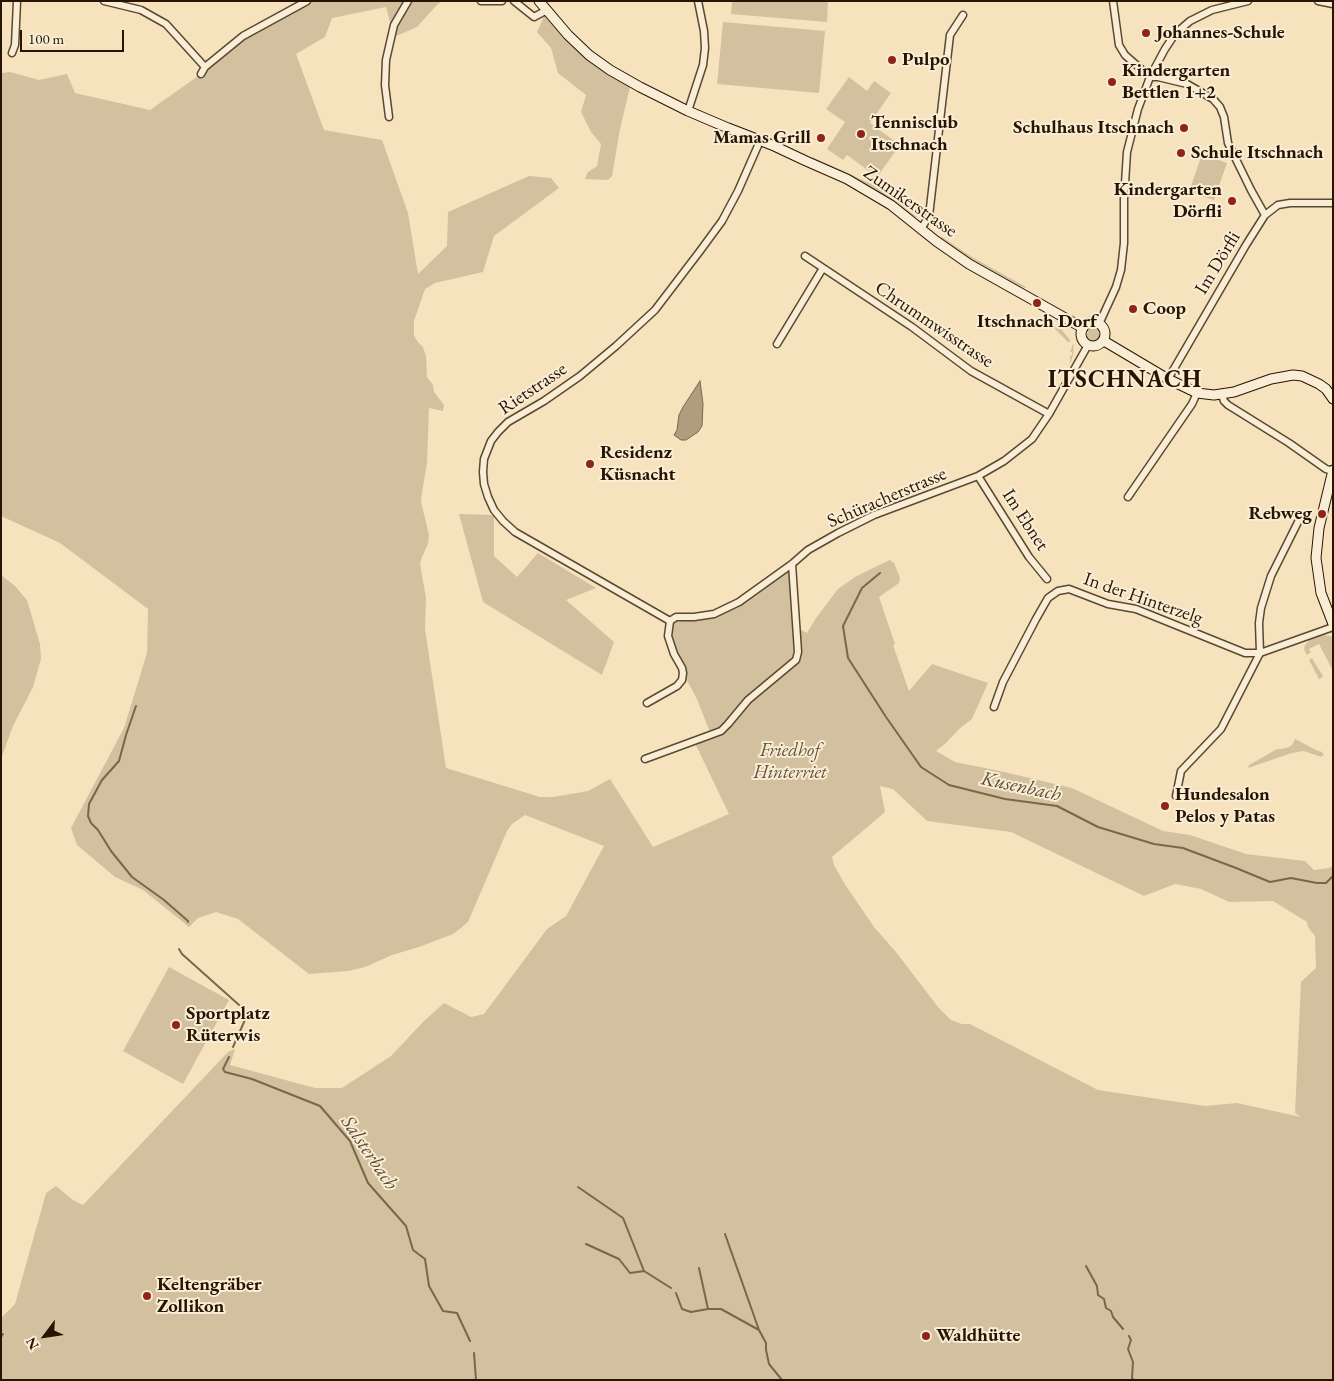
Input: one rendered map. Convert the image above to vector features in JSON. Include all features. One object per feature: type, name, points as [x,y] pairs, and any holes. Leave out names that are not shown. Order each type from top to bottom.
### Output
[{"type":"main road","name":"Zumikerstrasse","points":[[539,1],[568,35],[589,55],[610,70],[688,111],[847,178],[891,205],[936,241],[969,264],[1083,328]]},
{"type":"main road","points":[[1090,323],[1099,324],[1105,331],[1104,340],[1096,346],[1088,345],[1082,338],[1083,328],[1090,323]]},
{"type":"main road","points":[[1104,340],[1168,379],[1197,393],[1222,395],[1271,379],[1293,375],[1302,376],[1319,384],[1326,389],[1333,399]]},
{"type":"main road","points":[[1333,471],[1319,528],[1316,558],[1323,600],[1333,626]]},
{"type":"street","points":[[12,53],[15,45],[17,1]]},
{"type":"street","points":[[104,1],[141,10],[166,24],[205,67]]},
{"type":"street","points":[[201,74],[205,67],[243,36],[307,1]]},
{"type":"street","points":[[388,117],[385,85],[386,60],[394,24],[408,1]]},
{"type":"street","points":[[481,1],[502,1]]},
{"type":"street","points":[[514,1],[534,18],[547,10]]},
{"type":"street","points":[[688,111],[703,65],[705,48],[704,31],[698,1]]},
{"type":"street","points":[[1113,1],[1119,46],[1125,55],[1150,77],[1187,84],[1213,98],[1220,107],[1224,117],[1228,143],[1251,190],[1266,215],[1278,205],[1333,202]]},
{"type":"street","points":[[1099,324],[1116,287],[1121,270],[1124,243],[1127,152],[1138,109],[1150,77],[1175,34],[1190,21],[1212,10],[1248,1]]},
{"type":"street","points":[[1318,1],[1333,4]]},
{"type":"street","points":[[921,229],[929,216],[950,35],[963,15]]},
{"type":"street","name":"Rietstrasse","points":[[670,621],[515,532],[494,510],[484,484],[483,472],[491,441],[508,422],[544,401],[580,376],[655,310],[722,221],[738,191],[760,141]]},
{"type":"street","name":"Im Dörfli","points":[[1168,379],[1246,245],[1266,215]]},
{"type":"street","name":"Chrummwisstrasse","points":[[805,256],[912,327],[971,371],[1049,414]]},
{"type":"street","points":[[777,344],[824,268]]},
{"type":"street","name":"Schüracherstrasse","points":[[670,621],[676,617],[714,614],[739,602],[792,564],[808,550],[838,533],[874,515],[978,476],[1004,461],[1032,439],[1067,384],[1088,345]]},
{"type":"street","points":[[1128,497],[1192,404],[1197,393]]},
{"type":"street","points":[[1222,395],[1228,405],[1326,469],[1333,471]]},
{"type":"street","name":"Im Ebnet","points":[[978,476],[1029,556],[1047,579]]},
{"type":"street","points":[[1176,796],[1181,771],[1221,729],[1260,653],[1259,623],[1271,576],[1299,520]]},
{"type":"street","points":[[645,759],[721,731],[748,700],[796,660],[798,652],[792,564]]},
{"type":"street","name":"In der Hinterzelg","points":[[994,707],[1003,682],[1036,619],[1048,598],[1058,591],[1069,589],[1108,604],[1136,609],[1245,654],[1260,653]]},
{"type":"street","points":[[647,703],[678,686],[682,680],[682,668],[674,654],[668,636],[670,621]]},
{"type":"street","points":[[1260,653],[1333,626]]},
{"type":"green space","name":"Friedhof Hinterriet","points":[[307,1],[442,1],[417,27],[394,37],[386,7],[332,18],[325,37],[296,54],[324,130],[382,140],[408,213],[418,274],[447,246],[448,212],[529,176],[551,178],[559,188],[494,236],[483,272],[435,283],[425,289],[414,321],[414,335],[423,347],[426,356],[427,377],[433,385],[434,392],[444,405],[443,411],[429,408],[427,463],[421,499],[429,535],[428,544],[420,564],[426,598],[425,629],[446,768],[540,797],[553,797],[588,791],[610,779],[653,847],[729,814],[694,741],[711,735],[697,699],[683,673],[668,636],[670,621],[694,617],[739,602],[792,564],[797,632],[800,629],[807,633],[838,589],[855,577],[890,560],[894,563],[900,578],[899,583],[879,597],[909,691],[932,664],[988,683],[972,719],[936,751],[955,762],[1072,788],[1163,831],[1190,835],[1246,854],[1305,861],[1314,870],[1333,866],[1333,1380],[1,1380],[1,1318],[15,1304],[46,1193],[56,1186],[73,1200],[83,1205],[228,1052],[235,1049],[230,1065],[315,1088],[342,1088],[391,1056],[444,1003],[471,1017],[484,1014],[547,929],[566,916],[604,846],[525,815],[512,824],[507,831],[468,922],[453,934],[392,955],[365,967],[348,971],[309,974],[238,919],[216,912],[198,918],[189,927],[143,890],[115,877],[77,845],[71,828],[124,728],[147,653],[148,609],[60,543],[1,516],[1,73],[10,72],[39,80],[67,74],[75,93],[150,110],[201,74],[243,36]],"holes":[[[880,786],[893,789],[927,821],[1011,832],[1144,896],[1175,884],[1201,889],[1229,902],[1273,901],[1307,922],[1308,927],[1315,936],[1316,968],[1301,982],[1295,1113],[1301,1117],[1237,1103],[1205,1106],[1098,1090],[970,1024],[962,1024],[951,1020],[938,1007],[896,952],[874,927],[834,865],[832,857],[885,812]]]},
{"type":"green space","points":[[732,1],[828,1],[827,22],[731,14]]},
{"type":"green space","points":[[547,10],[568,35],[631,83],[620,129],[612,176],[608,180],[585,179],[588,172],[597,166],[601,144],[591,132],[581,112],[586,95],[558,73],[551,48],[537,32]]},
{"type":"green space","points":[[723,22],[825,31],[819,93],[717,84]]},
{"type":"green space","name":"Tennisclub Itschnach","points":[[849,77],[867,91],[874,81],[891,93],[870,123],[900,145],[877,177],[847,155],[843,160],[827,149],[845,122],[826,109]]},
{"type":"green space","points":[[1202,154],[1227,163],[1214,200],[1189,192]]},
{"type":"green space","points":[[812,157],[871,184],[918,218],[873,188],[852,176],[814,160]]},
{"type":"green space","points":[[942,237],[972,257],[1026,287],[1018,286],[969,258],[940,238]]},
{"type":"green space","points":[[1052,324],[1062,330],[1071,341],[1068,342]]},
{"type":"green space","points":[[1091,327],[1097,327],[1101,334],[1097,341],[1091,341],[1087,337],[1087,331]]},
{"type":"green space","points":[[1072,342],[1074,345],[1073,355],[1070,364],[1070,355],[1072,356],[1072,352],[1070,352]]},
{"type":"green space","points":[[459,514],[494,515],[494,556],[517,577],[538,553],[596,588],[566,600],[614,642],[602,675],[483,602]]},
{"type":"green space","points":[[1,575],[14,585],[27,600],[40,644],[41,659],[33,687],[13,726],[1,759]]},
{"type":"green space","points":[[1324,635],[1333,638],[1333,671],[1319,644],[1309,649],[1311,652],[1307,655],[1304,649],[1309,640]]},
{"type":"green space","points":[[1312,658],[1323,676],[1320,679],[1309,660]]},
{"type":"green space","points":[[1295,739],[1322,752],[1324,755],[1321,757],[1304,751],[1292,753],[1248,768],[1249,765],[1277,749],[1289,747]]},
{"type":"green space","name":"Sportplatz Rüterwis","points":[[169,967],[229,1000],[183,1084],[123,1051]]},
{"type":"shaded area","points":[[700,381],[703,404],[702,426],[698,432],[686,440],[681,440],[674,435],[677,430],[679,415]]},
{"type":"waterway","name":"Kusenbach","points":[[880,573],[862,588],[843,626],[848,658],[921,767],[949,785],[1005,799],[1057,806],[1098,827],[1154,844],[1183,848],[1270,882],[1291,878],[1326,883],[1333,876]]},
{"type":"waterway","points":[[136,706],[119,761],[102,780],[89,804],[88,816],[111,851],[132,877],[164,900],[188,922]]},
{"type":"waterway","points":[[179,949],[182,954],[248,1013],[233,1047]]},
{"type":"waterway","name":"Salsterbach","points":[[229,1057],[223,1069],[225,1072],[252,1079],[320,1106],[350,1141],[368,1183],[406,1226],[413,1250],[425,1259],[429,1286],[443,1311],[457,1313],[470,1341]]},
{"type":"waterway","points":[[578,1187],[623,1218],[644,1271],[671,1288]]},
{"type":"waterway","points":[[725,1234],[759,1330]]},
{"type":"waterway","points":[[586,1244],[619,1259],[630,1273],[644,1271]]},
{"type":"waterway","points":[[1086,1266],[1097,1286],[1098,1295],[1104,1299],[1106,1308],[1111,1311],[1113,1317],[1123,1329]]},
{"type":"waterway","points":[[699,1268],[708,1309]]},
{"type":"waterway","name":"Salsterbach","points":[[676,1293],[682,1309],[691,1312],[721,1309],[759,1330],[766,1343],[769,1364],[782,1380]]},
{"type":"waterway","points":[[1129,1336],[1131,1340],[1128,1349],[1133,1362],[1132,1378],[1134,1380]]},
{"type":"waterway","name":"Salsterbach","points":[[474,1353],[476,1380]]},
{"type":"place","name":"Johannes-Schule","points":[[1146,33]]},
{"type":"place","name":"Pulpo","points":[[892,60]]},
{"type":"place","name":"Kindergarten Bettlen 1+2","points":[[1112,82]]},
{"type":"place","name":"Schulhaus Itschnach","points":[[1184,128]]},
{"type":"place","name":"Tennisclub Itschnach","points":[[861,134]]},
{"type":"place","name":"Mamas Grill","points":[[821,138]]},
{"type":"place","name":"Schule Itschnach","points":[[1181,153]]},
{"type":"place","name":"Kindergarten Dörfli","points":[[1232,201]]},
{"type":"place","name":"Itschnach Dorf","points":[[1037,303]]},
{"type":"place","name":"Coop","points":[[1133,309]]},
{"type":"place","name":"Residenz Küsnacht","points":[[590,464]]},
{"type":"place","name":"Rebweg","points":[[1322,514]]},
{"type":"place","name":"Hundesalon Pelos y Patas","points":[[1165,806]]},
{"type":"place","name":"Sportplatz Rüterwis","points":[[176,1025]]},
{"type":"place","name":"Keltengräber Zollikon","points":[[147,1296]]},
{"type":"place","name":"Waldhütte","points":[[926,1336]]},
{"type":"district","name":"ITSCHNACH","points":[[1125,380]]}]
